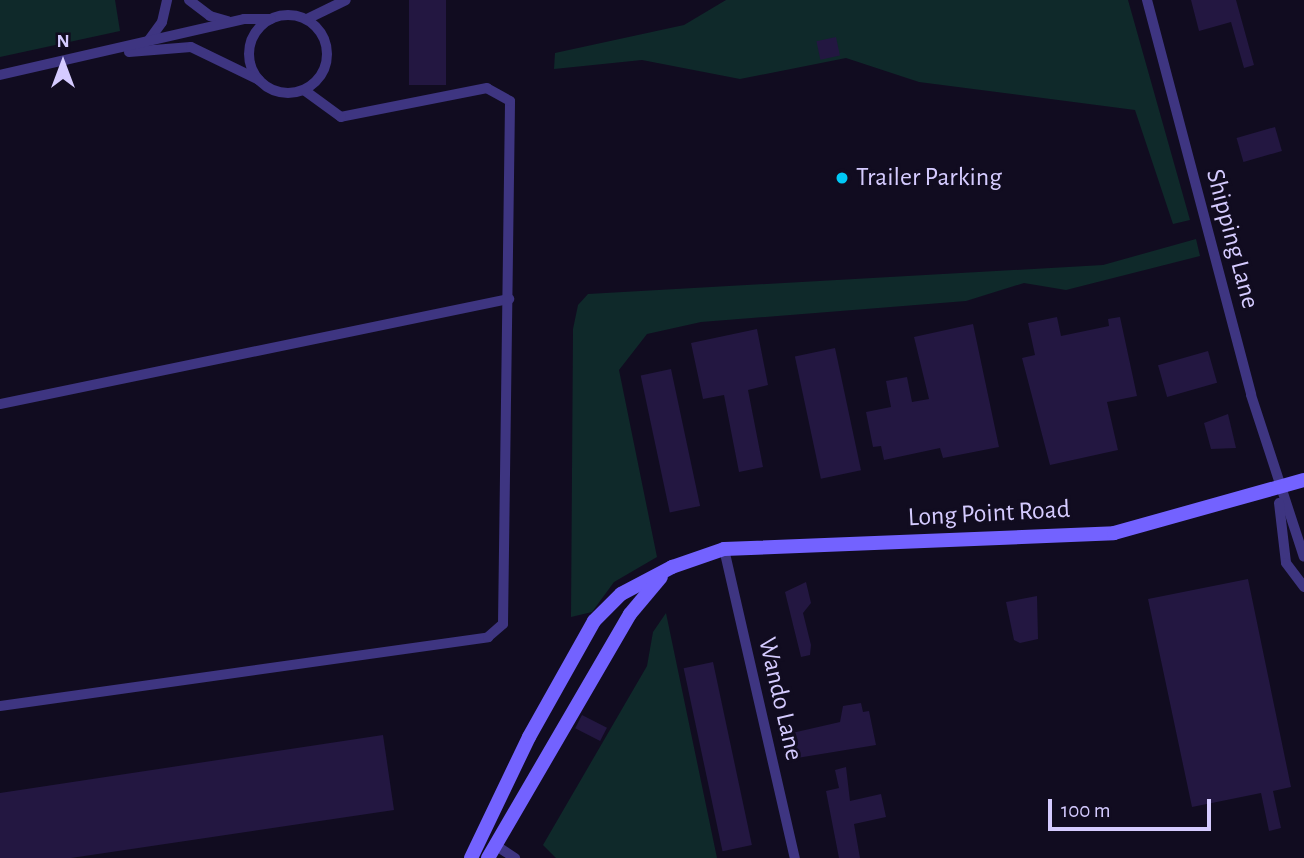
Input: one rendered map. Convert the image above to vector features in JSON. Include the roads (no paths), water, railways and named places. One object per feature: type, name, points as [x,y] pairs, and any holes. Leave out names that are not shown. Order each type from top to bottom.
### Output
[{"type":"main road","name":"Long Point Road","points":[[471,858],[529,737],[594,621],[621,594],[672,567],[724,549],[1114,533],[1304,480]]},
{"type":"main road","points":[[492,851],[630,614],[672,567]]},
{"type":"street","points":[[148,41],[162,22],[167,0]]},
{"type":"street","points":[[189,0],[210,16],[232,22]]},
{"type":"street","points":[[307,19],[346,0]]},
{"type":"street","name":"Shipping Lane","points":[[1147,0],[1278,489]]},
{"type":"street","points":[[0,75],[232,22],[292,15],[307,19],[323,35],[328,57],[320,78],[304,90],[283,93],[212,61],[191,47],[171,45],[46,65]]},
{"type":"street","points":[[259,80],[250,48],[271,19]]},
{"type":"street","points":[[0,706],[496,633],[505,615],[510,101],[487,88],[341,117],[304,90]]},
{"type":"street","points":[[0,404],[509,299]]},
{"type":"street","points":[[1278,489],[1304,557]]},
{"type":"street","points":[[1278,489],[1286,563],[1304,587]]},
{"type":"street","name":"Wando Lane","points":[[724,549],[795,858]]},
{"type":"street","points":[[492,851],[515,858]]},
{"type":"place","name":"Trailer Parking","points":[[842,178]]}]
